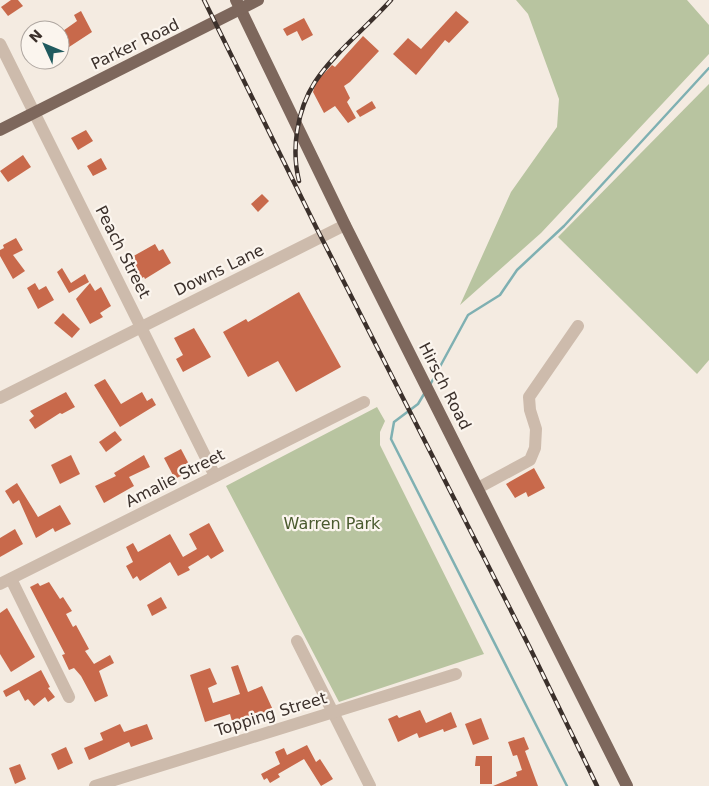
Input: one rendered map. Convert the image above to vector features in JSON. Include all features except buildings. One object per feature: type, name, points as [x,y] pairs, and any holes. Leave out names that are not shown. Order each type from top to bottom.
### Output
[{"type":"main road","name":"Parker Road","points":[[0,130],[238,5],[258,0]]},
{"type":"main road","name":"Hirsch Road","points":[[238,5],[345,225],[627,786]]},
{"type":"street","name":"Peach Street","points":[[0,44],[215,476]]},
{"type":"street","name":"Downs Lane","points":[[0,398],[345,225]]},
{"type":"street","points":[[478,488],[530,460],[535,448],[536,429],[530,410],[529,397],[578,326]]},
{"type":"street","name":"Amalie Street","points":[[6,582],[364,402]]},
{"type":"street","points":[[6,582],[69,697]]},
{"type":"street","points":[[297,641],[370,786]]},
{"type":"street","name":"Topping Street","points":[[95,786],[456,674]]},
{"type":"green space","points":[[516,0],[687,0],[709,25],[709,54],[541,233],[460,305],[511,192],[557,127],[559,99],[528,14]]},
{"type":"green space","points":[[709,84],[709,360],[697,374],[558,237]]},
{"type":"green space","name":"Warren Park","points":[[377,407],[385,421],[380,432],[380,445],[484,654],[339,702],[226,486]]},
{"type":"waterway","points":[[430,385],[468,315],[500,295],[517,270],[564,226],[709,68]]},
{"type":"waterway","points":[[424,394],[418,404],[394,422],[391,439],[567,786]]},
{"type":"railway","points":[[204,0],[316,227],[529,646],[597,786]]},
{"type":"railway","points":[[299,181],[296,156],[297,130],[309,93],[323,71],[341,50],[391,0]]}]
